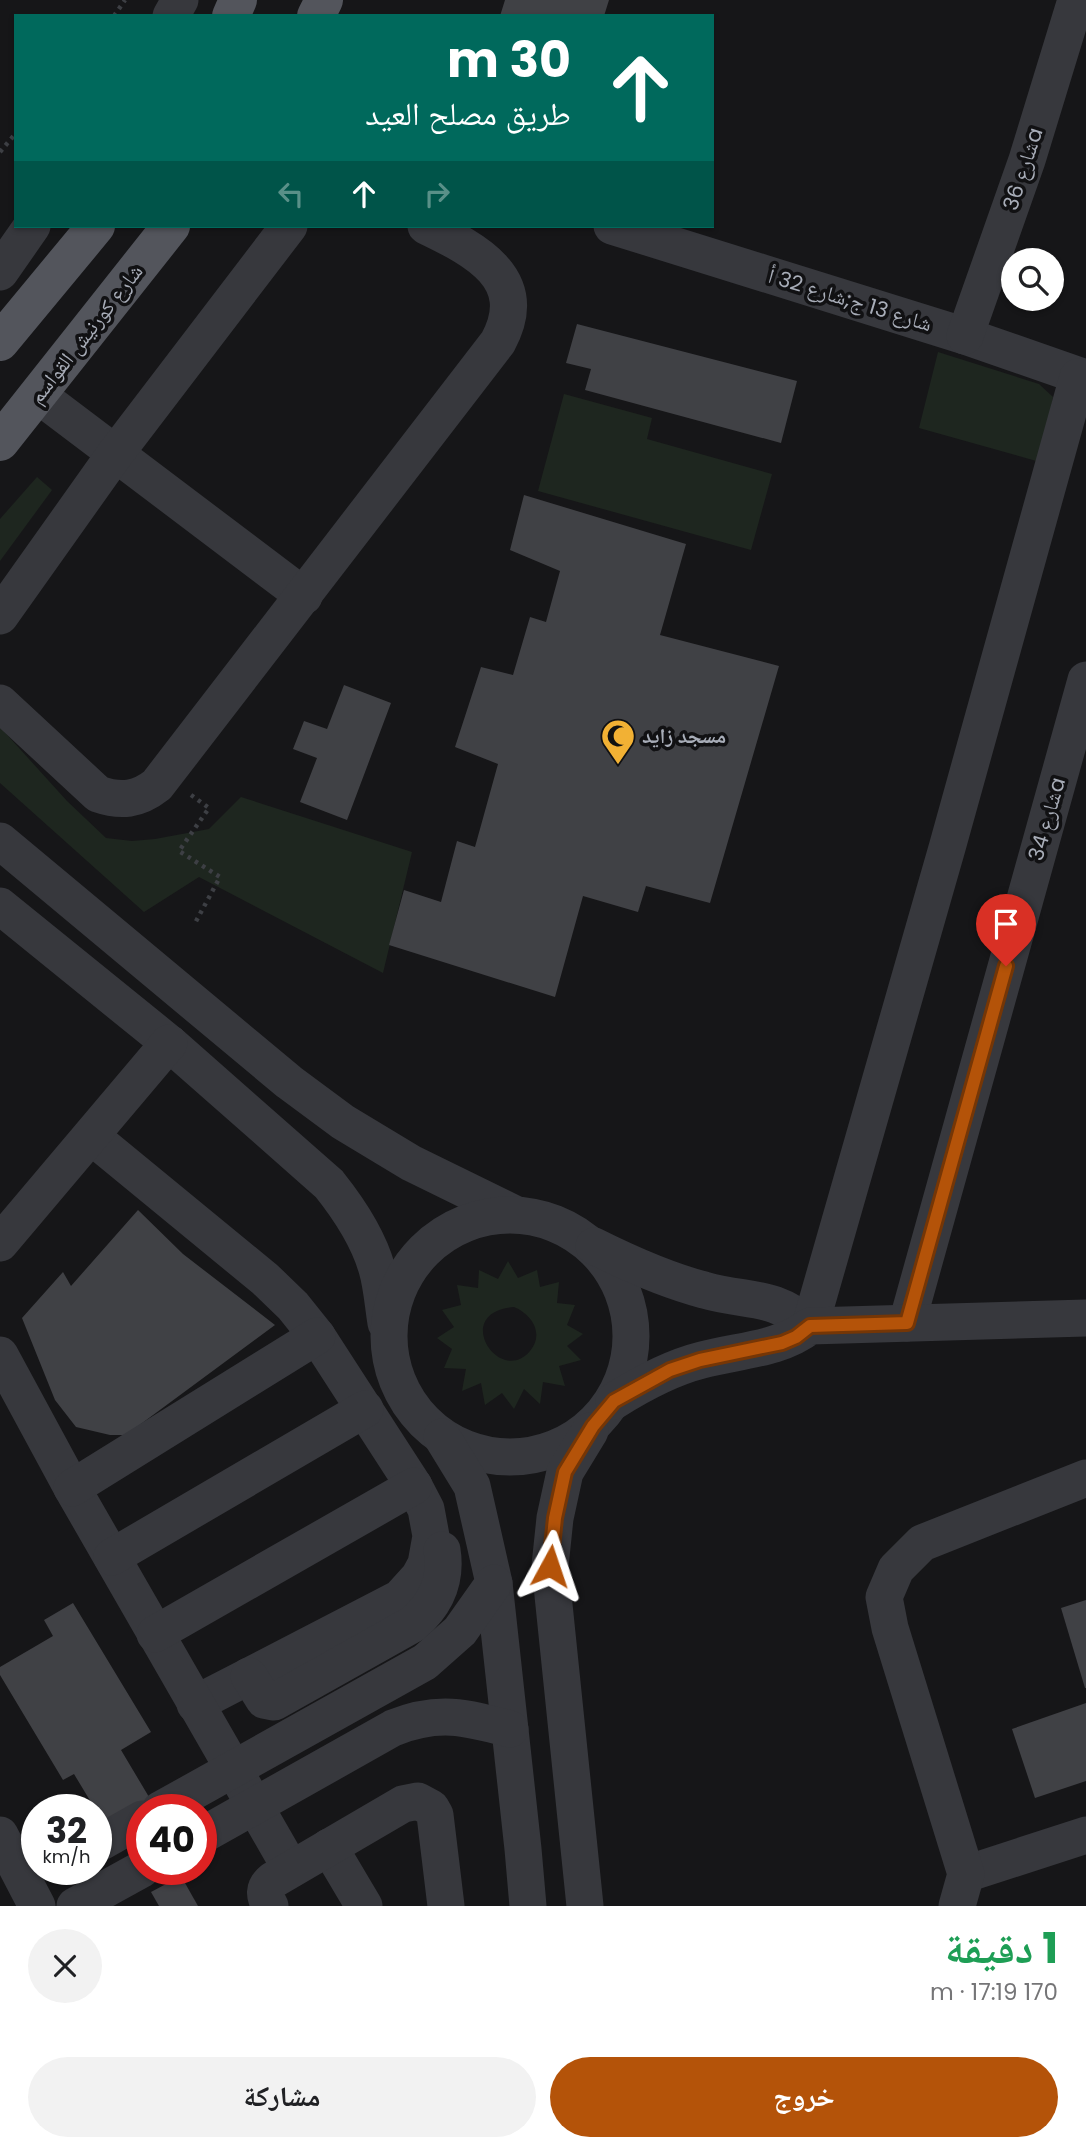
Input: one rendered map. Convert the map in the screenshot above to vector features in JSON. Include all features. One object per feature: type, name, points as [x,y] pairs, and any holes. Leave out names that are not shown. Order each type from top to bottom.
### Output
[{"type":"main road","points":[[0,342],[94,228]]},
{"type":"main road","name":"شارع كورنيش القواسم","points":[[0,442],[168,228]]},
{"type":"street","name":"شارع 36a","points":[[965,336],[1027,160],[1076,0]]},
{"type":"street","points":[[0,272],[31,228]]},
{"type":"street","points":[[0,616],[115,454],[287,228]]},
{"type":"street","points":[[0,703],[98,794],[122,800],[135,798],[157,785],[498,342],[507,325],[510,308],[508,290],[499,274],[487,261],[432,228]]},
{"type":"street","name":"شارع 13 ج;شارع 32 أ","points":[[618,228],[965,336],[1082,378]]},
{"type":"street","points":[[442,1437],[471,1451],[492,1456],[503,1458],[536,1455],[566,1445],[603,1414],[670,1370],[700,1360],[782,1343],[796,1337],[810,1326],[1082,378]]},
{"type":"street","points":[[38,395],[304,596]]},
{"type":"street","name":"شارع 34a","points":[[907,1323],[1086,680]]},
{"type":"street","points":[[0,841],[289,1083],[343,1122],[423,1170],[516,1215],[555,1223],[589,1243],[667,1279],[708,1292],[769,1301],[798,1316],[810,1326],[1086,1318]]},
{"type":"street","points":[[2,909],[169,1043],[329,1184],[344,1203],[369,1246],[378,1270],[394,1375],[413,1409],[442,1437],[472,1486],[494,1583],[527,1906]]},
{"type":"street","points":[[0,1243],[169,1043]]},
{"type":"street","points":[[91,1136],[265,1279],[293,1306],[317,1336],[414,1486],[430,1522],[431,1536],[426,1564],[415,1583],[400,1598],[195,1704]]},
{"type":"street","points":[[388,1335],[394,1296],[413,1262],[441,1235],[477,1219],[516,1215]]},
{"type":"street","points":[[585,1906],[550,1566],[555,1518],[565,1472],[628,1370],[632,1335],[627,1301],[612,1269],[589,1243]]},
{"type":"street","points":[[72,1488],[317,1336]]},
{"type":"street","points":[[0,1356],[111,1557],[292,1869]]},
{"type":"street","points":[[111,1557],[365,1409]]},
{"type":"street","points":[[1086,1478],[922,1543],[896,1569],[884,1597],[890,1628],[962,1890],[1086,1835]]},
{"type":"street","points":[[155,1634],[414,1486]]},
{"type":"street","points":[[188,1794],[425,1662],[460,1631],[494,1583]]},
{"type":"street","points":[[217,1827],[393,1728],[411,1721],[449,1716],[509,1729]]},
{"type":"street","points":[[270,1906],[265,1897],[268,1884],[410,1801],[425,1803],[435,1815],[446,1906]]},
{"type":"street","points":[[0,1835],[38,1886]]},
{"type":"street","points":[[329,1847],[364,1906]]},
{"type":"street","points":[[75,1906],[126,1878]]},
{"type":"path","points":[[0,152],[14,135]]},
{"type":"path","points":[[157,785],[173,797],[180,787],[209,808],[179,851],[220,877],[194,925]]},
{"type":"shaded area","points":[[938,352],[1039,384],[1053,397],[1040,462],[919,428]]},
{"type":"shaded area","points":[[564,394],[652,418],[647,439],[772,474],[751,550],[538,491]]},
{"type":"shaded area","points":[[37,477],[52,490],[0,561],[0,519]]},
{"type":"shaded area","points":[[0,727],[67,801],[106,838],[132,841],[155,839],[209,829],[241,797],[412,852],[383,973],[199,877],[144,912],[0,783]]},
{"type":"shaded area","points":[[508,1261],[518,1278],[537,1270],[540,1287],[559,1282],[557,1303],[575,1305],[567,1325],[583,1334],[567,1346],[581,1360],[559,1366],[565,1386],[543,1382],[540,1404],[524,1389],[514,1409],[502,1393],[485,1405],[481,1383],[462,1391],[466,1369],[444,1368],[452,1349],[437,1338],[454,1327],[442,1310],[461,1305],[457,1285],[478,1288],[479,1270],[498,1279]],"holes":[[[514,1307],[534,1325],[536,1338],[530,1351],[518,1360],[506,1360],[495,1354],[487,1344],[483,1333],[485,1321],[495,1312]]]},
{"type":"building","points":[[505,0],[609,0],[605,14],[501,14]]},
{"type":"building","points":[[577,324],[797,381],[781,443],[585,390],[591,369],[566,363]]},
{"type":"building","name":"مسجد زايد","points":[[524,495],[686,544],[660,635],[779,666],[710,903],[646,886],[638,912],[583,896],[555,997],[389,945],[404,890],[441,902],[457,841],[475,847],[498,764],[455,747],[481,667],[513,675],[530,617],[546,622],[560,571],[510,550]]},
{"type":"building","points":[[344,685],[391,703],[347,820],[300,802],[317,758],[293,749],[304,721],[327,729]]},
{"type":"building","points":[[138,1210],[183,1254],[275,1325],[126,1435],[110,1435],[76,1427],[55,1400],[22,1318],[63,1272],[71,1286]]},
{"type":"building","points":[[1086,1600],[1086,1688],[1085,1688],[1061,1608]]},
{"type":"building","points":[[73,1603],[151,1732],[121,1750],[147,1794],[126,1794],[126,1817],[112,1829],[112,1794],[86,1794],[74,1774],[63,1780],[0,1675],[0,1667],[53,1636],[44,1620]]},
{"type":"building","points":[[1086,1703],[1086,1781],[1035,1798],[1012,1729]]},
{"type":"building","points":[[164,1885],[186,1885],[198,1906],[159,1906],[151,1892]]},
{"type":"place","name":"مسجد زايد","points":[[618,766]]},
{"type":"route","points":[[550,1566],[555,1518],[565,1472],[593,1426],[614,1401],[670,1370],[700,1360],[782,1343],[796,1337],[810,1326],[907,1323],[1006,966]]}]
